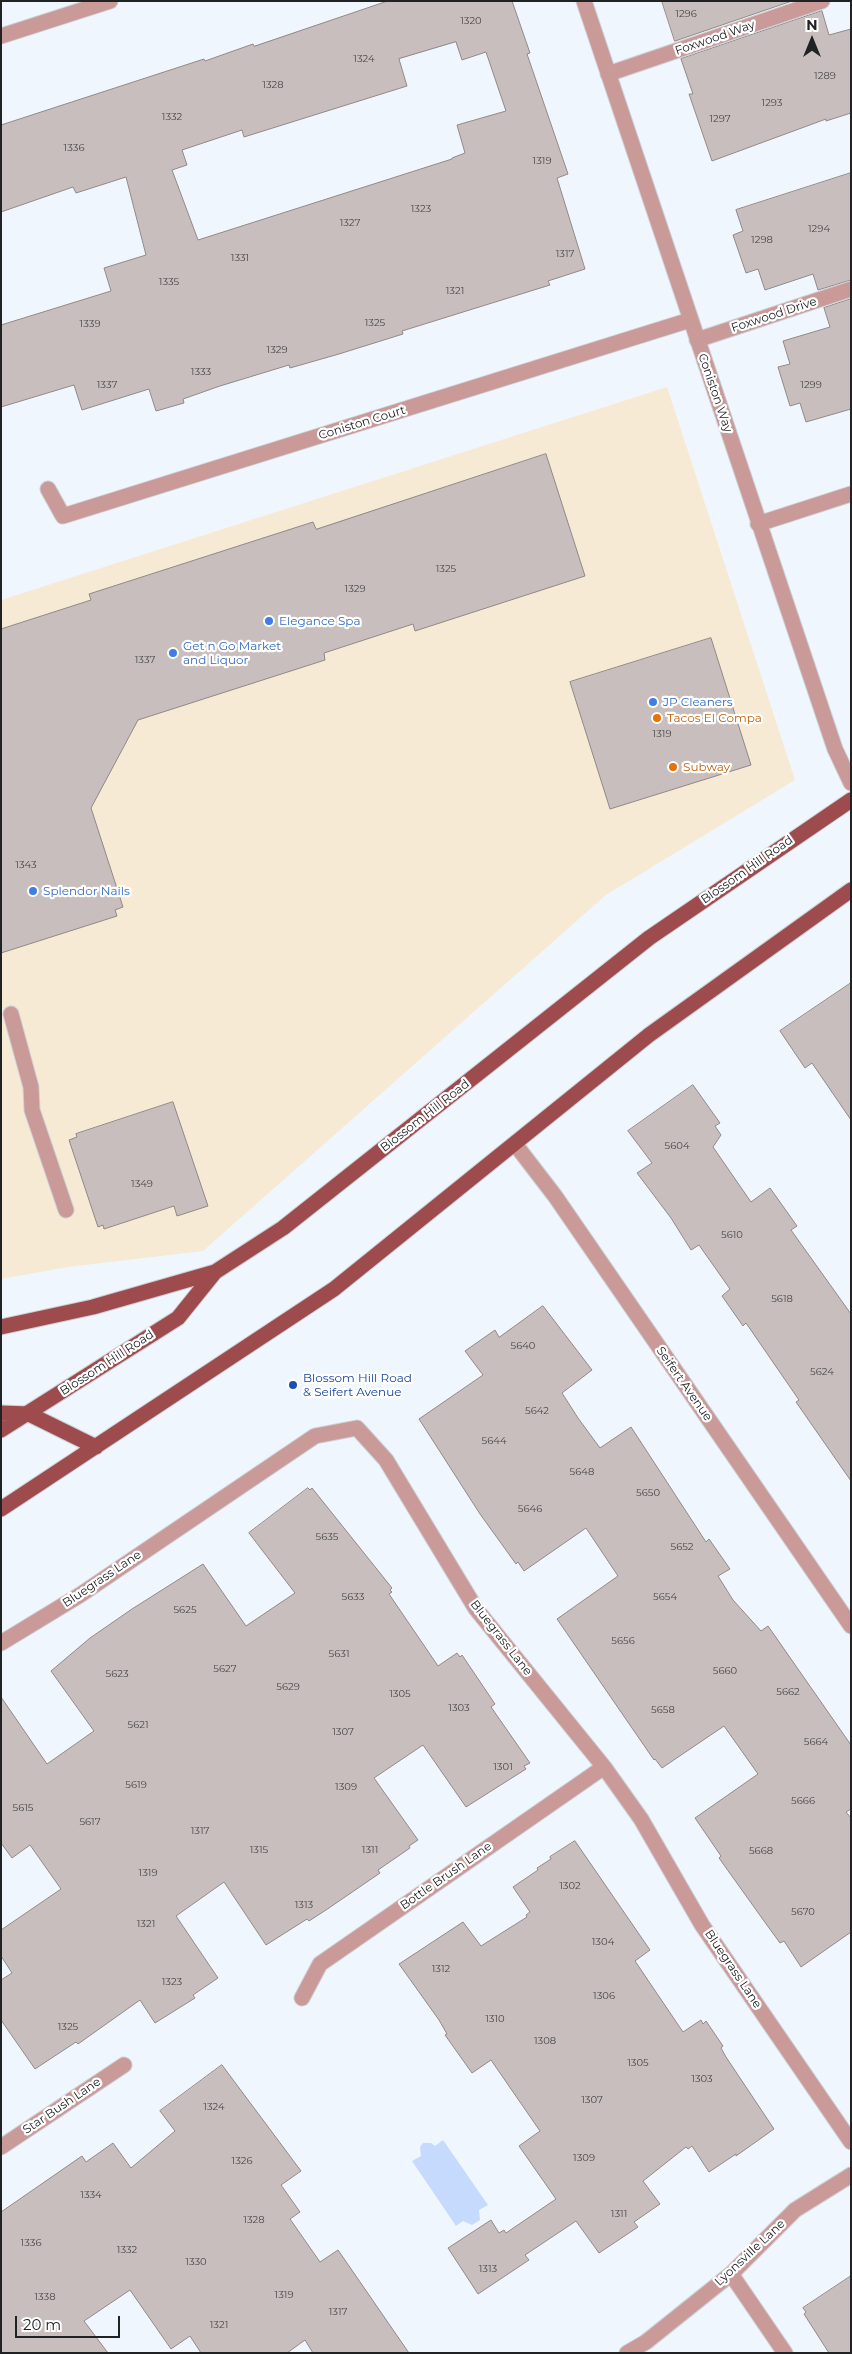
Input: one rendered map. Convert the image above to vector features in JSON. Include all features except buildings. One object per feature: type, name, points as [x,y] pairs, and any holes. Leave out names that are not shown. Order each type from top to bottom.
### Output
[{"type":"main road","name":"Blossom Hill Road","points":[[1,1430],[178,1318],[216,1272],[290,1222],[649,938],[851,800]]},
{"type":"main road","points":[[1,1509],[334,1289],[649,1034],[851,890]]},
{"type":"main road","points":[[1,1327],[93,1307],[216,1272]]},
{"type":"main road","points":[[1,1413],[29,1414],[96,1447]]},
{"type":"street","points":[[1,36],[110,1]]},
{"type":"street","name":"Coniston Way","points":[[584,1],[835,750],[851,783]]},
{"type":"street","name":"Foxwood Way","points":[[608,74],[822,1]]},
{"type":"street","name":"Foxwood Drive","points":[[697,340],[851,289]]},
{"type":"street","name":"Coniston Court","points":[[48,489],[63,516],[690,320]]},
{"type":"street","points":[[758,524],[851,494]]},
{"type":"street","points":[[11,1014],[31,1087],[32,1110],[66,1210]]},
{"type":"street","name":"Seifert Avenue","points":[[515,1144],[555,1196],[851,1626]]},
{"type":"street","name":"Bluegrass Lane","points":[[1,1643],[80,1595],[315,1436],[357,1428],[386,1460],[476,1609],[604,1767],[641,1819],[702,1925],[851,2142]]},
{"type":"street","name":"Bottle Brush Lane","points":[[302,1998],[320,1964],[604,1767]]},
{"type":"street","name":"Star Bush Lane","points":[[1,2147],[124,2065]]},
{"type":"street","name":"Lyonsville Lane","points":[[628,2353],[646,2342],[731,2274],[795,2210],[851,2175]]},
{"type":"street","points":[[731,2274],[785,2353]]},
{"type":"shaded area","points":[[667,387],[795,780],[606,895],[203,1251],[68,1267],[1,1279],[1,600]]},
{"type":"water","points":[[443,2140],[488,2205],[479,2210],[480,2220],[472,2225],[463,2221],[456,2226],[412,2161],[421,2156],[420,2147],[423,2143],[431,2143],[435,2146]]},
{"type":"place","name":"Elegance Spa","points":[[269,621]]},
{"type":"place","name":"Get n Go Market and Liquor","points":[[173,653]]},
{"type":"place","name":"JP Cleaners","points":[[653,702]]},
{"type":"place","name":"Tacos El Compa","points":[[657,718]]},
{"type":"place","name":"Subway","points":[[673,767]]},
{"type":"place","name":"Splendor Nails","points":[[33,891]]},
{"type":"place","name":"Blossom Hill Road & Seifert Avenue","points":[[293,1385]]}]
